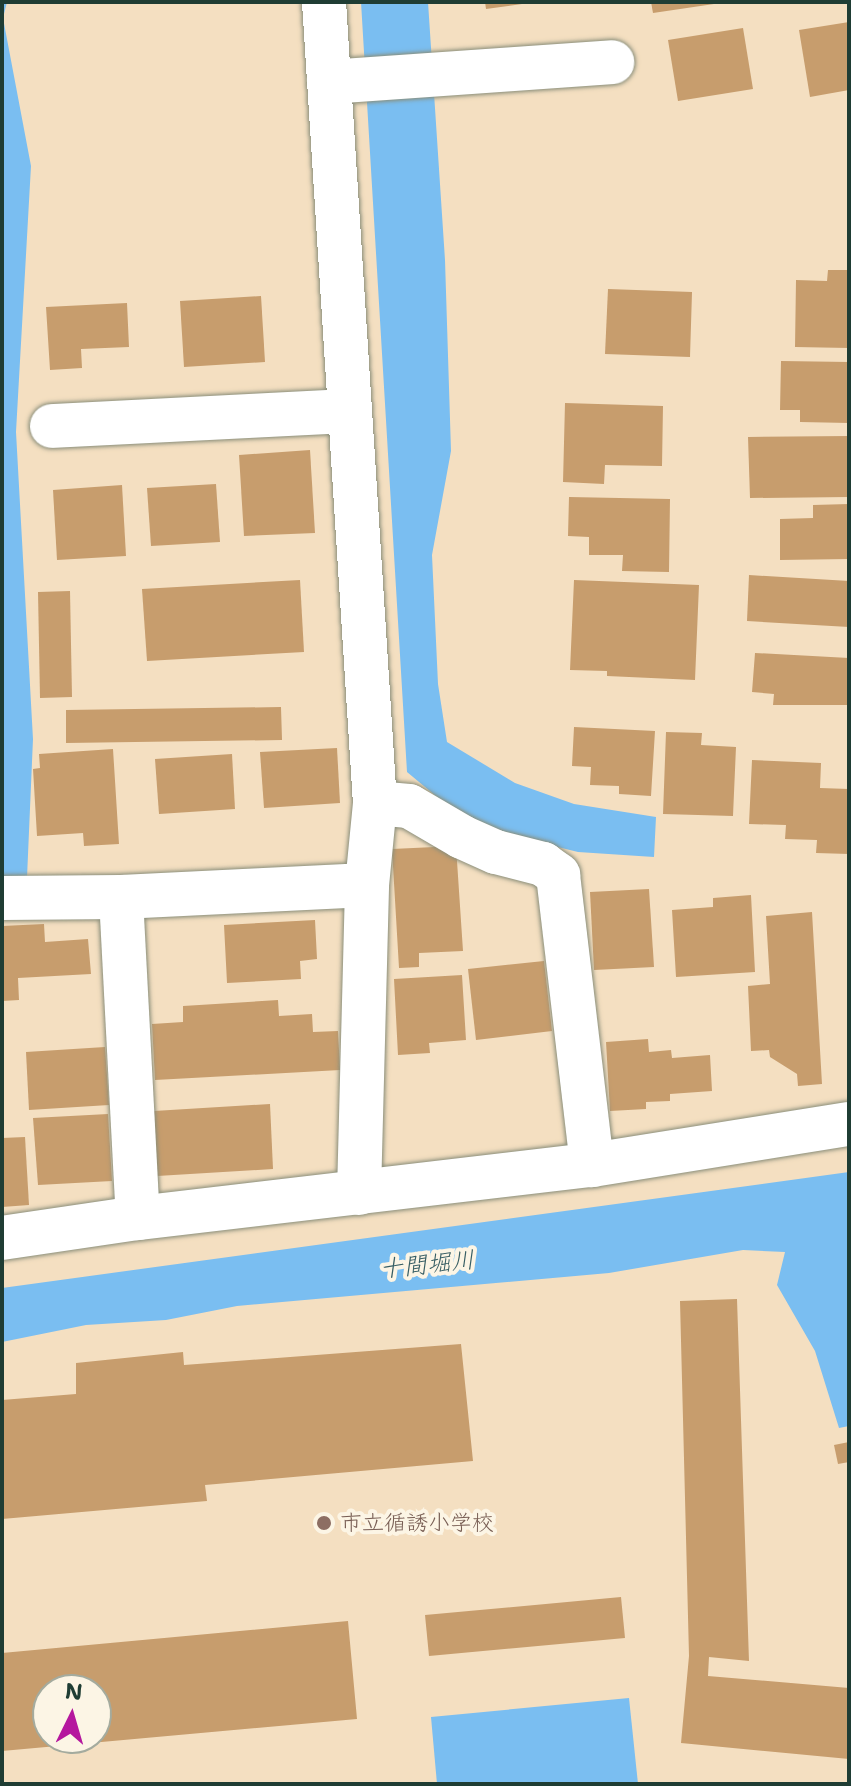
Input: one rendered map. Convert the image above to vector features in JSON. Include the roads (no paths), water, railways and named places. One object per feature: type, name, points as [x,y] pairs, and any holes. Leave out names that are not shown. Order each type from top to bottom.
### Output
[{"type":"street","points":[[324,2],[341,82],[350,411],[375,803],[367,885],[359,1193]]},
{"type":"street","points":[[341,82],[612,62]]},
{"type":"street","points":[[52,426],[350,411]]},
{"type":"street","points":[[375,803],[409,806],[462,837],[496,852],[543,864],[558,875],[592,1165]]},
{"type":"street","points":[[2,898],[121,897],[367,885]]},
{"type":"street","points":[[121,897],[138,1218]]},
{"type":"street","points":[[2,1238],[138,1218],[592,1165],[849,1124]]},
{"type":"water","points":[[2,2],[7,2],[3,18],[31,166],[16,432],[33,739],[27,878],[2,877]]},
{"type":"water","points":[[361,2],[428,2],[445,260],[451,451],[432,555],[438,684],[447,742],[515,783],[574,804],[656,817],[654,857],[578,852],[472,826],[407,772]]},
{"type":"water","name":"十間堀川","points":[[849,1172],[849,1426],[839,1428],[815,1351],[777,1285],[785,1252],[743,1250],[609,1273],[237,1306],[166,1320],[86,1325],[2,1342],[2,1288]]},
{"type":"water","points":[[629,1698],[638,1784],[437,1784],[431,1717]]},
{"type":"place","name":"市立循誘小学校","points":[[324,1523]]}]
